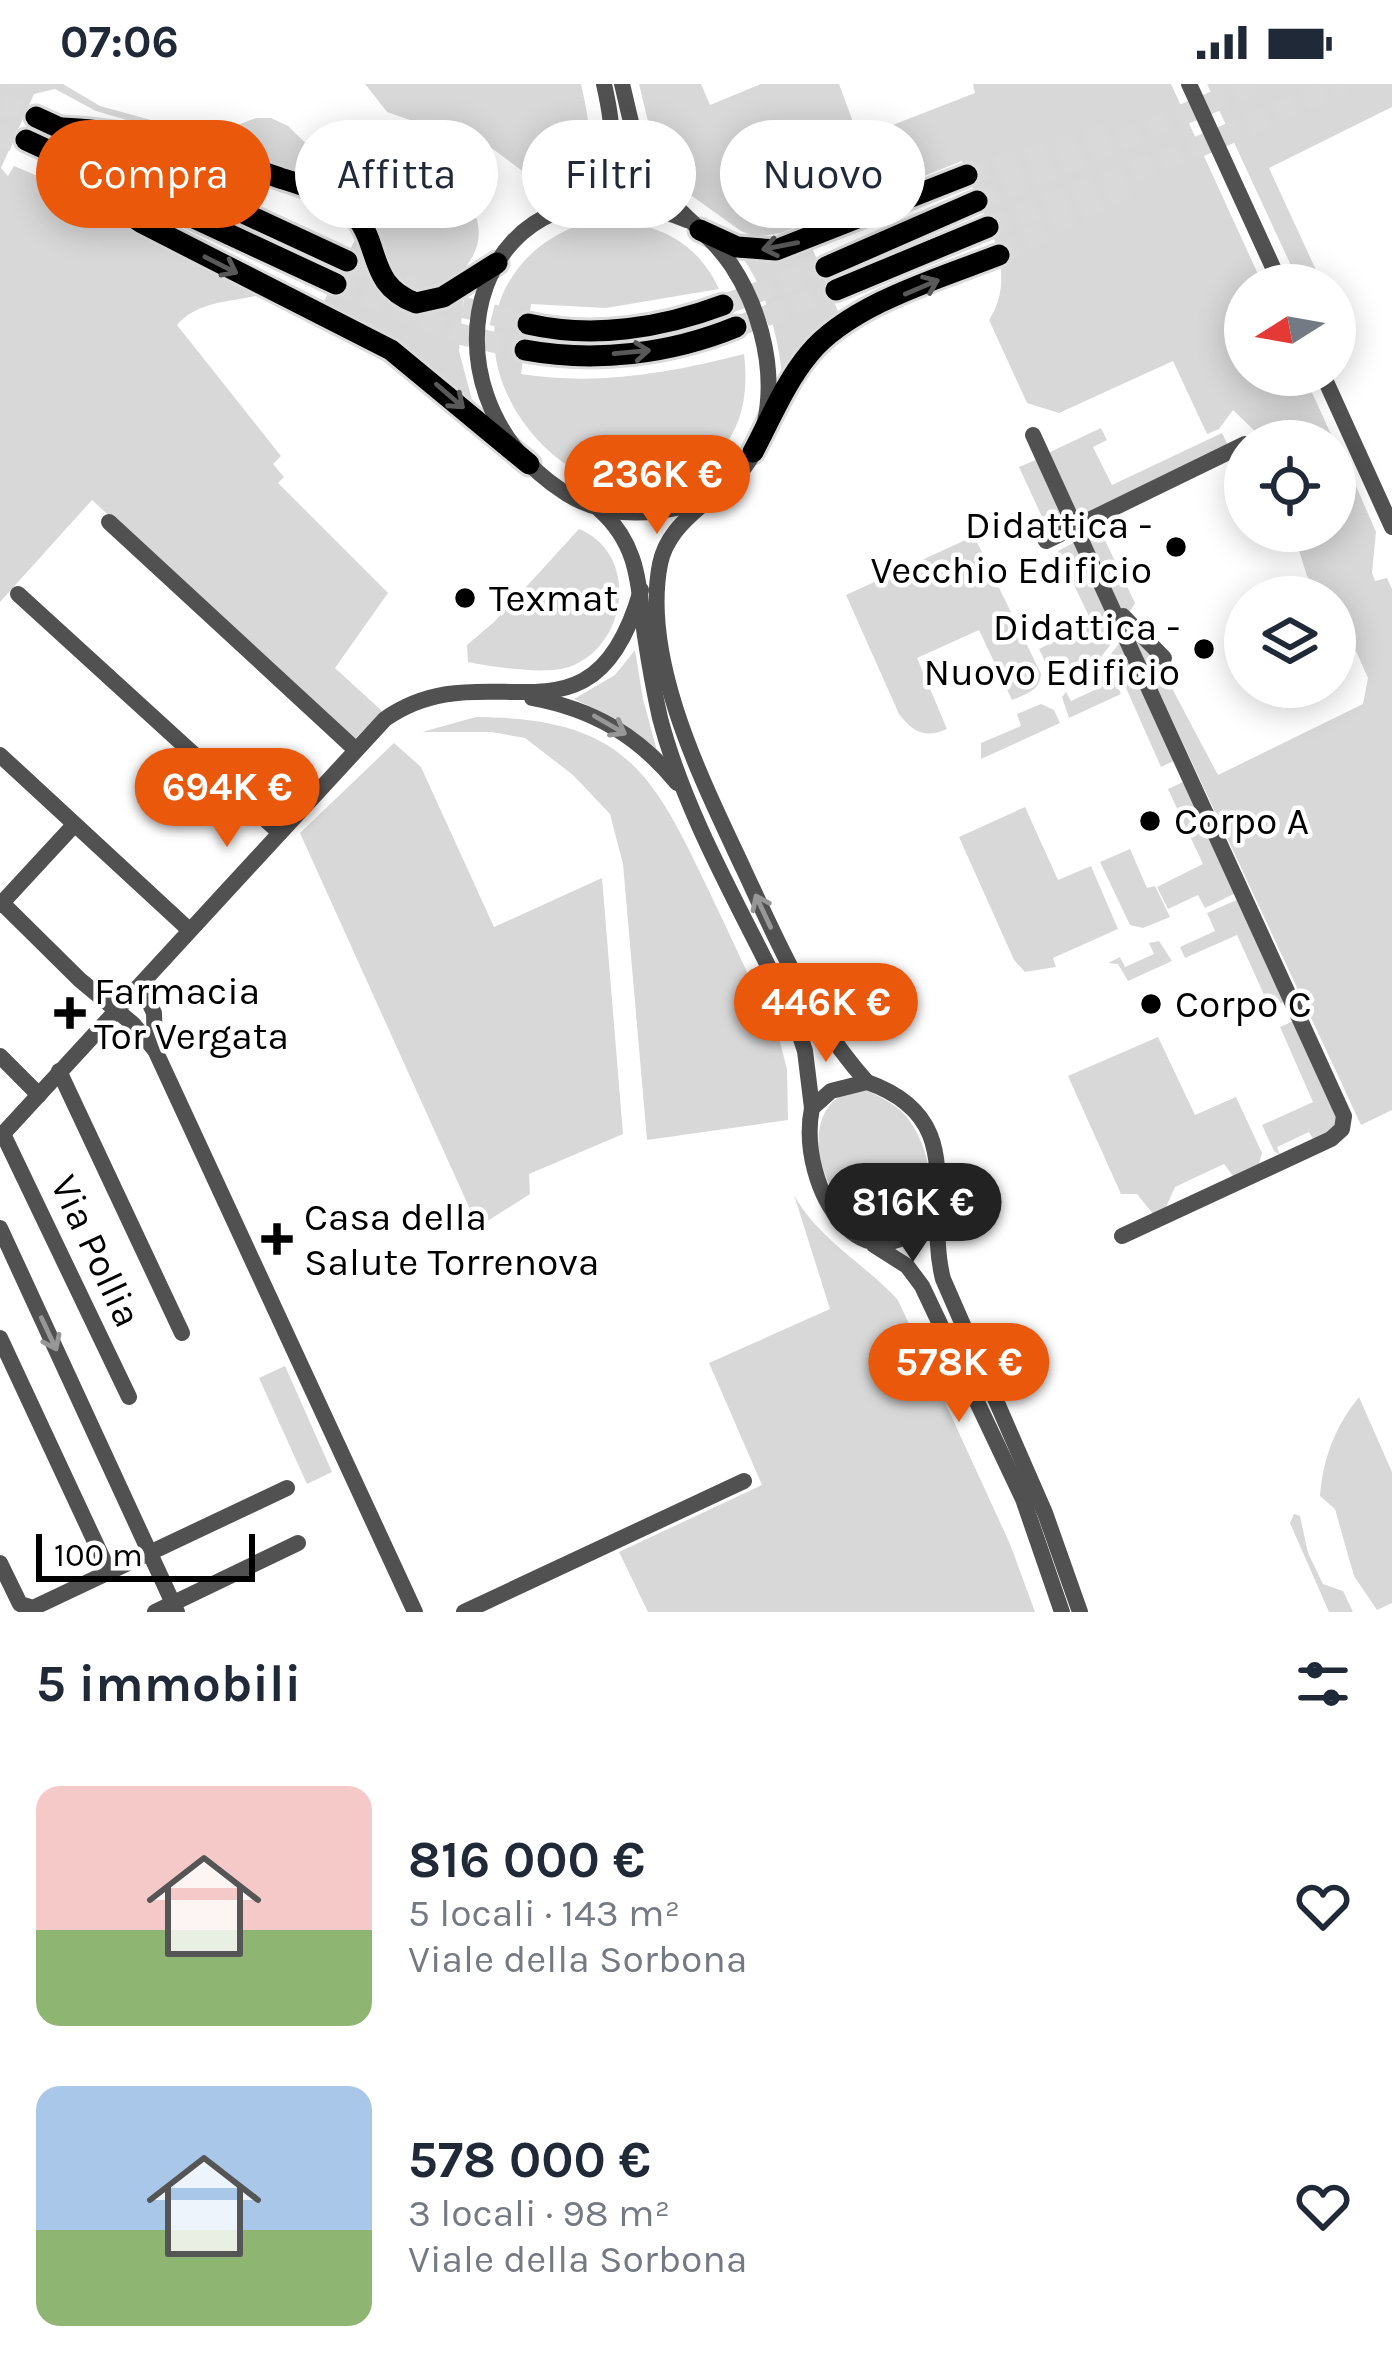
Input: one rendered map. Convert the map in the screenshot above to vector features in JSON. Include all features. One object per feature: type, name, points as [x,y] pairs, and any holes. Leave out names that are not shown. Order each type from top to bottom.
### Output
[{"type":"main road","points":[[36,117],[43,120]]},
{"type":"main road","points":[[26,140],[36,145]]},
{"type":"main road","points":[[271,175],[334,200],[360,224],[386,286],[416,303],[443,297],[497,263]]},
{"type":"main road","points":[[696,226],[737,247],[776,250],[967,175]]},
{"type":"main road","points":[[826,267],[977,201]]},
{"type":"main road","points":[[271,225],[347,260]]},
{"type":"main road","points":[[836,290],[988,226]]},
{"type":"main road","points":[[153,228],[391,350],[529,464]]},
{"type":"main road","points":[[215,228],[336,284]]},
{"type":"main road","points":[[753,452],[798,368],[834,329],[874,307],[999,255]]},
{"type":"main road","points":[[528,324],[622,329],[724,305]]},
{"type":"main road","points":[[525,350],[563,355],[649,351],[689,344],[736,327]]},
{"type":"street","points":[[604,84],[609,120]]},
{"type":"street","points":[[622,84],[632,120]]},
{"type":"street","points":[[1189,84],[1272,264]]},
{"type":"street","points":[[531,228],[497,263],[480,303],[475,352],[496,414],[529,464],[568,495],[600,510],[627,541],[641,590],[654,689],[688,798],[795,1021],[808,1066],[809,1148],[817,1183],[836,1217],[857,1236],[907,1266],[922,1286],[1023,1499],[1062,1612]]},
{"type":"street","points":[[696,228],[727,259],[748,293],[765,341],[768,396],[753,452],[732,482],[674,532],[659,568],[659,616],[673,692],[705,786],[802,992],[867,1082],[901,1099],[922,1122],[940,1163],[937,1238],[943,1280],[1040,1500],[1080,1612]]},
{"type":"street","points":[[1333,396],[1392,526]]},
{"type":"street","points":[[1034,435],[1111,604],[1164,658]]},
{"type":"street","points":[[1046,541],[1224,454]]},
{"type":"street","points":[[600,510],[655,511],[708,500]]},
{"type":"street","points":[[109,522],[356,750]]},
{"type":"street","points":[[2,1136],[389,716],[446,694],[560,689],[598,672],[626,638],[641,590]]},
{"type":"street","points":[[18,594],[279,832]]},
{"type":"street","points":[[1122,1236],[1317,1146],[1342,1129],[1341,1103],[1132,622]]},
{"type":"street","points":[[508,692],[575,708],[608,722],[650,754],[688,798]]},
{"type":"street","points":[[0,755],[185,926]]},
{"type":"street","points":[[74,825],[1,903],[133,1024],[155,1050],[416,1612]]},
{"type":"street","points":[[142,987],[154,1013],[155,1050]]},
{"type":"street","points":[[0,1056],[39,1095]]},
{"type":"street","points":[[59,1071],[182,1334]]},
{"type":"street","points":[[812,1108],[831,1091],[867,1082]]},
{"type":"street","name":"Via Pollia","points":[[2,1136],[129,1397]]},
{"type":"street","points":[[857,1236],[886,1243],[902,1241],[920,1229],[937,1206]]},
{"type":"street","points":[[0,1228],[175,1608]]},
{"type":"street","points":[[0,1339],[110,1574]]},
{"type":"street","points":[[464,1612],[744,1481]]},
{"type":"street","points":[[0,1563],[25,1608],[36,1607],[287,1488]]},
{"type":"street","points":[[155,1612],[175,1608],[298,1543]]},
{"type":"shaded area","points":[[0,84],[63,84],[100,106],[151,120],[127,120],[96,111],[55,89],[34,94],[1,168],[8,176],[14,166],[36,175],[36,228],[147,228],[271,291],[209,305],[177,325],[281,456],[273,464],[284,477],[278,483],[388,593],[335,668],[382,711],[354,740],[92,500],[0,602]]},
{"type":"shaded area","points":[[365,84],[581,84],[588,120],[522,120],[522,171],[498,153],[498,120],[410,120],[387,112]]},
{"type":"shaded area","points":[[639,84],[701,84],[710,105],[761,84],[839,84],[852,120],[720,120],[720,216],[696,199],[696,120],[648,120]]},
{"type":"shaded area","points":[[973,84],[1171,84],[1253,264],[1224,264],[1224,396],[1314,396],[1324,420],[1243,420],[1233,410],[1219,429],[1207,434],[1173,361],[1059,413],[1027,403],[989,320],[998,301],[1000,261],[962,161],[925,176],[925,120],[905,120],[975,93]]},
{"type":"shaded area","points":[[1207,84],[1392,84],[1392,107],[1269,168],[1313,264],[1290,264]]},
{"type":"shaded area","points":[[271,118],[295,133],[295,177],[271,168],[271,120],[251,120]]},
{"type":"shaded area","points":[[374,228],[478,228],[468,264],[443,285],[413,290],[388,266]]},
{"type":"shaded area","points":[[572,228],[649,228],[684,245],[709,271],[719,289],[606,308],[531,304],[521,374],[578,379],[633,376],[744,354],[741,412],[730,439],[710,462],[668,486],[624,489],[581,474],[543,446],[514,408],[497,364],[496,318],[514,274],[550,239]]},
{"type":"shaded area","points":[[737,228],[794,228],[755,237]]},
{"type":"shaded area","points":[[358,234],[422,312],[442,310],[463,300],[459,351],[473,404],[412,354],[326,307],[324,301]]},
{"type":"shaded area","points":[[811,245],[840,316],[821,327],[782,375],[770,313],[742,257],[770,260]]},
{"type":"shaded area","points":[[1101,428],[1107,440],[1093,447],[1112,485],[1222,433],[1224,437],[1224,449],[1080,518],[1082,513],[1076,512],[1048,453]]},
{"type":"shaded area","points":[[1038,459],[1067,523],[1049,532],[1019,467]]},
{"type":"shaded area","points":[[1356,486],[1376,532],[1372,573],[1375,581],[1387,578],[1392,589],[1392,1110],[1361,1125],[1134,638],[1157,660],[1218,775],[1363,704],[1368,678],[1356,651],[1356,576],[1307,576],[1300,552],[1356,552]]},
{"type":"shaded area","points":[[579,529],[599,541],[618,578],[619,600],[604,640],[589,656],[559,669],[468,662],[467,645]]},
{"type":"shaded area","points":[[1100,530],[1135,603],[1128,615],[1116,603],[1086,537]]},
{"type":"shaded area","points":[[974,536],[1040,680],[1031,691],[1012,700],[979,630],[917,658],[947,729],[920,732],[899,714],[846,595]]},
{"type":"shaded area","points":[[1075,542],[1119,634],[1093,667],[1088,657],[1057,671],[1060,680],[1052,676],[1039,649],[1086,626],[1092,631],[1094,627],[1058,551]]},
{"type":"shaded area","points":[[1121,641],[1176,760],[1161,767],[1111,654]]},
{"type":"shaded area","points":[[635,650],[657,751],[616,719],[574,699],[615,675]]},
{"type":"shaded area","points":[[1106,658],[1121,694],[1069,718],[1062,697],[1066,692],[1071,701],[1103,686],[1096,671]]},
{"type":"shaded area","points":[[1041,704],[1054,710],[1060,723],[981,759],[981,743],[1021,726],[1017,714]]},
{"type":"shaded area","points":[[476,717],[566,727],[599,740],[648,782],[688,848],[780,1042],[787,1069],[788,1120],[647,1140],[623,864],[610,814],[573,775],[525,738],[491,732],[422,732]]},
{"type":"shaded area","points":[[394,743],[421,767],[494,927],[602,878],[623,1134],[529,1174],[530,1194],[478,1227],[300,833]]},
{"type":"shaded area","points":[[1185,781],[1238,892],[1205,908],[1198,895],[1168,909],[1157,887],[1203,864],[1168,789]]},
{"type":"shaded area","points":[[1025,807],[1058,880],[1091,866],[1118,929],[1053,958],[1056,967],[1025,972],[1014,960],[959,837]]},
{"type":"shaded area","points":[[1130,849],[1147,888],[1155,886],[1170,917],[1143,928],[1130,925],[1100,862]]},
{"type":"shaded area","points":[[1241,898],[1288,1000],[1270,1008],[1237,935],[1185,958],[1180,947],[1215,931],[1207,913]]},
{"type":"shaded area","points":[[1159,941],[1172,961],[1128,981],[1118,964],[1108,963],[1120,957],[1125,967],[1154,954],[1149,943]]},
{"type":"shaded area","points":[[1296,1020],[1338,1113],[1333,1131],[1314,1141],[1309,1132],[1277,1147],[1280,1155],[1262,1125],[1313,1102],[1280,1027]]},
{"type":"shaded area","points":[[1158,1037],[1195,1115],[1236,1097],[1262,1153],[1259,1164],[1233,1176],[1224,1164],[1175,1187],[1166,1207],[1153,1214],[1137,1194],[1121,1194],[1068,1076]]},
{"type":"shaded area","points":[[866,1090],[905,1115],[920,1140],[929,1171],[920,1214],[909,1224],[887,1231],[865,1225],[846,1210],[822,1163],[819,1137],[824,1114],[839,1097]]},
{"type":"shaded area","points":[[794,1195],[829,1238],[898,1300],[1010,1544],[1035,1612],[648,1612],[619,1552],[762,1485],[709,1363],[830,1309]]},
{"type":"shaded area","points":[[285,1366],[332,1472],[307,1484],[259,1378]]},
{"type":"shaded area","points":[[1359,1397],[1392,1472],[1392,1603],[1377,1610],[1354,1576],[1335,1509],[1320,1496],[1332,1444]]},
{"type":"shaded area","points":[[1294,1514],[1300,1516],[1308,1553],[1323,1584],[1343,1591],[1353,1612],[1329,1612],[1290,1523]]},
{"type":"tunnel","points":[[0,147],[16,84]]},
{"type":"tunnel","points":[[977,201],[1256,84]]},
{"type":"tunnel","points":[[988,227],[1198,147],[1344,84]]},
{"type":"tunnel","points":[[967,175],[1112,133]]},
{"type":"tunnel","points":[[999,255],[1135,182]]},
{"type":"tunnel","points":[[347,261],[462,307],[528,324]]},
{"type":"tunnel","points":[[723,305],[826,267]]},
{"type":"tunnel","points":[[336,284],[460,334],[525,350]]},
{"type":"tunnel","points":[[736,327],[836,290]]},
{"type":"place","name":"Didattica - Vecchio Edificio","points":[[1176,547]]},
{"type":"place","name":"Texmat","points":[[465,598]]},
{"type":"place","name":"Didattica - Nuovo Edificio","points":[[1204,649]]},
{"type":"place","name":"Corpo A","points":[[1150,821]]},
{"type":"place","name":"Corpo C","points":[[1151,1004]]},
{"type":"place","name":"Farmacia Tor Vergata","points":[[70,1013]]},
{"type":"place","name":"Casa della Salute Torrenova","points":[[277,1239]]}]
